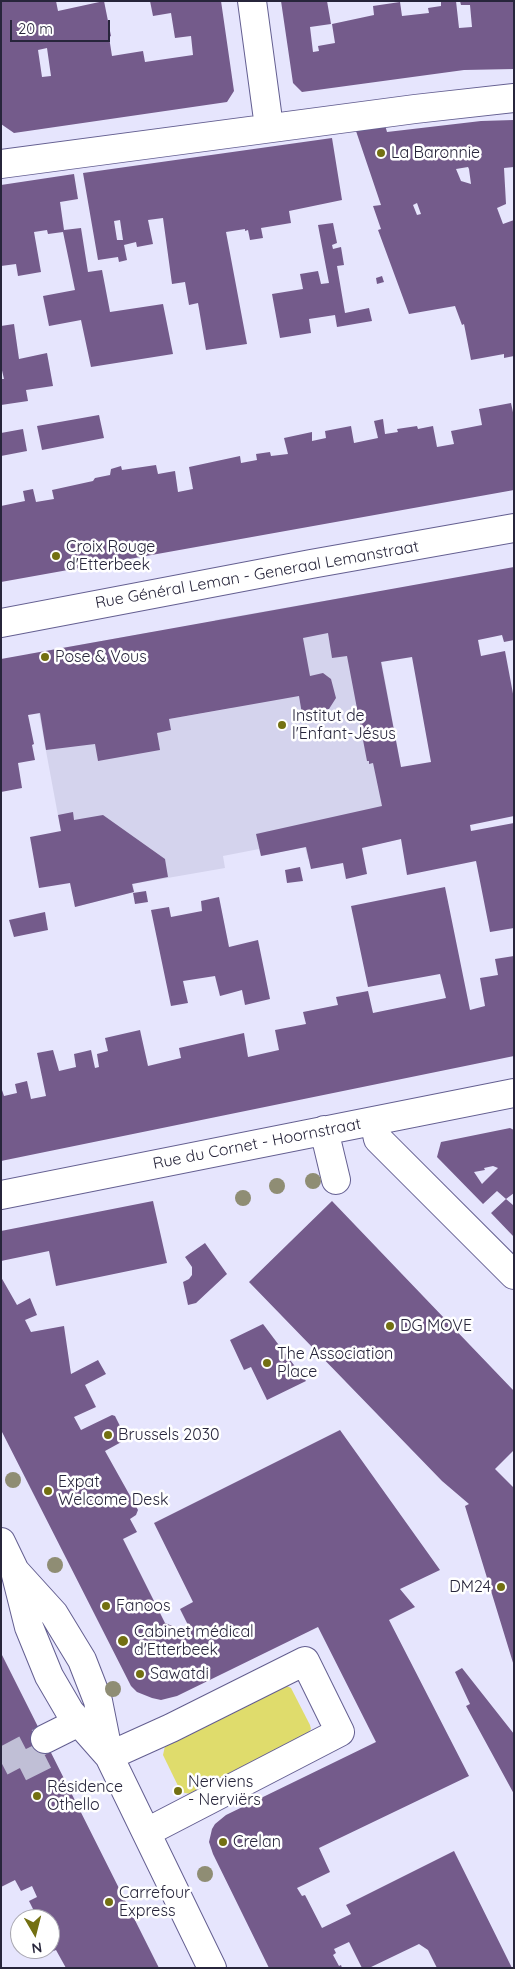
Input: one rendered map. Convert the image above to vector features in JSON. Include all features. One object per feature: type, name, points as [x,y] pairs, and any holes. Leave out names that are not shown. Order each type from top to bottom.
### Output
[{"type":"street","points":[[252,1],[269,127]]},
{"type":"street","points":[[1,164],[415,108],[514,98]]},
{"type":"street","name":"Rue Général Leman - Generaal Lemanstraat","points":[[1,623],[514,528]]},
{"type":"street","name":"Rue du Cornet - Hoornstraat","points":[[1,1195],[514,1093]]},
{"type":"street","points":[[374,1120],[378,1138],[514,1275]]},
{"type":"street","points":[[324,1130],[336,1180]]},
{"type":"street","points":[[1,1542],[15,1571],[29,1627],[48,1676],[70,1712],[109,1756],[212,1968]]},
{"type":"street","points":[[15,1571],[54,1614],[82,1660],[98,1701],[109,1756]]},
{"type":"street","points":[[109,1756],[171,1728],[305,1661],[340,1732],[147,1832]]},
{"type":"street","points":[[45,1740],[79,1722]]},
{"type":"shaded area","points":[[369,593],[401,767],[395,806],[401,839],[308,859],[305,847],[261,856],[259,849],[223,856],[225,868],[133,884],[134,892],[75,907],[28,654],[152,632],[169,719],[232,708],[215,620]]},
{"type":"shaded area","points":[[287,1686],[291,1688],[310,1725],[311,1729],[308,1733],[190,1794],[181,1792],[163,1755],[165,1746]]},
{"type":"building","points":[[1,1],[56,1],[58,11],[104,1],[111,36],[109,37],[112,56],[143,51],[145,62],[193,55],[191,36],[175,38],[171,13],[153,16],[150,1],[221,1],[234,91],[227,102],[14,133],[1,124]],"holes":[[[47,48],[51,76],[42,77],[38,50]]]},
{"type":"building","points":[[281,1],[327,1],[331,24],[310,27],[313,52],[319,51],[318,46],[335,43],[332,24],[374,15],[373,6],[400,2],[402,16],[429,13],[428,8],[441,6],[441,1],[456,1],[459,28],[472,27],[470,5],[461,5],[460,1],[514,1],[514,69],[464,70],[302,92],[293,83]]},
{"type":"building","points":[[514,120],[514,167],[504,168],[506,204],[497,208],[503,224],[514,220],[514,356],[504,358],[504,354],[471,360],[464,324],[462,325],[455,306],[409,314],[378,230],[381,229],[373,206],[381,205],[356,131],[385,125],[387,132],[481,121]],"holes":[[[468,167],[469,169],[471,184],[461,181],[456,169]],[[417,203],[421,214],[417,215],[413,205]]]},
{"type":"building","points":[[332,138],[342,200],[289,211],[291,223],[261,228],[263,238],[250,240],[248,230],[245,231],[245,229],[226,232],[247,344],[206,350],[198,303],[189,305],[185,282],[172,284],[163,218],[148,220],[153,244],[137,247],[136,242],[124,245],[127,260],[119,262],[118,257],[98,260],[83,173]],"holes":[[[120,220],[123,240],[117,240],[114,221]]]},
{"type":"building","points":[[74,174],[78,199],[60,202],[64,230],[81,228],[88,272],[102,270],[110,312],[163,304],[173,354],[91,367],[81,320],[49,326],[43,296],[75,290],[63,232],[48,234],[47,230],[34,232],[41,272],[18,276],[16,264],[1,266],[1,185]]},
{"type":"building","points":[[333,223],[337,243],[332,245],[333,249],[341,247],[344,265],[337,266],[345,313],[369,308],[372,321],[337,327],[335,315],[309,319],[311,333],[280,338],[272,294],[303,289],[300,274],[318,271],[321,284],[329,283],[318,225]]},
{"type":"building","points":[[382,276],[384,282],[377,284],[376,278]]},
{"type":"building","points":[[14,324],[19,359],[47,353],[53,386],[26,390],[28,401],[1,405],[1,379],[4,379],[1,366],[1,326]]},
{"type":"building","points":[[511,403],[514,417],[514,490],[1,582],[1,506],[25,501],[23,491],[33,489],[36,502],[54,499],[52,490],[93,481],[95,478],[110,475],[111,469],[121,466],[122,470],[156,465],[158,474],[175,471],[178,492],[193,489],[189,467],[240,456],[241,463],[257,460],[256,454],[270,452],[271,456],[288,454],[284,438],[312,432],[312,441],[326,438],[325,431],[351,426],[354,443],[378,438],[374,421],[383,419],[385,434],[398,432],[397,429],[417,426],[418,429],[433,426],[437,447],[454,444],[451,431],[482,425],[479,409]]},
{"type":"building","points":[[99,415],[104,438],[42,450],[37,426]]},
{"type":"building","points":[[23,429],[27,451],[1,456],[1,433]]},
{"type":"building","points":[[514,567],[514,640],[504,642],[502,635],[478,640],[481,656],[505,651],[514,699],[514,816],[470,825],[471,831],[514,823],[514,928],[490,932],[476,861],[407,875],[401,839],[362,848],[367,874],[346,879],[343,863],[311,869],[306,847],[261,856],[256,834],[382,806],[373,763],[369,764],[369,761],[367,761],[347,656],[332,658],[328,633],[303,638],[310,676],[323,673],[331,679],[336,698],[329,709],[302,714],[299,696],[169,719],[171,730],[157,733],[160,750],[98,761],[95,744],[46,750],[40,713],[28,715],[35,760],[18,763],[22,788],[1,792],[1,659]],"holes":[[[412,657],[431,762],[401,767],[381,662]]]},
{"type":"building","points":[[73,812],[74,820],[103,815],[165,859],[168,877],[132,884],[134,892],[75,907],[70,883],[39,888],[30,837],[61,831],[58,815]]},
{"type":"building","points":[[300,867],[303,881],[287,883],[285,870]]},
{"type":"building","points":[[445,887],[470,1010],[485,1006],[480,978],[498,975],[495,959],[514,956],[514,1056],[1,1161],[1,1087],[4,1096],[17,1093],[15,1084],[27,1081],[31,1099],[46,1096],[37,1053],[53,1050],[59,1071],[76,1067],[74,1054],[91,1050],[95,1068],[99,1067],[97,1054],[108,1051],[105,1038],[140,1030],[148,1066],[181,1058],[179,1048],[244,1033],[248,1057],[279,1050],[275,1030],[306,1024],[303,1012],[338,1005],[336,997],[368,991],[373,1013],[446,998],[440,974],[368,987],[351,906]]},
{"type":"building","points":[[146,891],[148,902],[135,904],[133,893]]},
{"type":"building","points":[[219,897],[229,947],[258,940],[270,999],[245,1005],[242,990],[220,996],[215,976],[183,981],[188,1003],[171,1006],[151,910],[169,907],[171,917],[202,911],[201,901]]},
{"type":"building","points":[[45,912],[48,930],[14,937],[9,920]]},
{"type":"building","points":[[510,1128],[514,1130],[514,1193],[506,1199],[497,1191],[483,1204],[437,1157],[441,1142]],"holes":[[[493,1166],[498,1168],[482,1184],[474,1172]]]},
{"type":"building","points":[[506,1199],[514,1204],[514,1237],[491,1213]]},
{"type":"building","points":[[153,1201],[167,1263],[56,1286],[49,1251],[1,1261],[1,1231]]},
{"type":"building","points":[[332,1201],[514,1391],[514,1450],[495,1469],[514,1488],[514,1666],[465,1506],[469,1504],[442,1481],[249,1282]]},
{"type":"building","points":[[205,1243],[227,1274],[196,1303],[188,1305],[183,1282],[192,1275],[192,1267],[185,1257]]},
{"type":"building","points":[[1,1277],[17,1305],[30,1298],[37,1315],[25,1320],[31,1332],[64,1326],[71,1374],[98,1360],[106,1374],[85,1385],[96,1407],[74,1417],[81,1430],[112,1415],[115,1416],[126,1438],[105,1451],[138,1510],[136,1515],[130,1519],[137,1532],[123,1539],[165,1623],[180,1629],[188,1625],[180,1609],[193,1602],[154,1523],[340,1430],[440,1570],[400,1589],[415,1607],[389,1620],[469,1776],[319,1848],[330,1872],[297,1888],[302,1896],[305,1895],[322,1928],[351,1914],[346,1905],[454,1851],[512,1968],[437,1968],[428,1950],[419,1944],[369,1968],[362,1968],[349,1942],[334,1949],[336,1953],[333,1955],[342,1968],[269,1968],[213,1854],[209,1842],[212,1829],[226,1815],[376,1742],[318,1627],[177,1696],[161,1700],[137,1692],[131,1686],[1,1430]]},
{"type":"building","points":[[263,1324],[306,1381],[267,1400],[251,1367],[244,1370],[230,1340]]},
{"type":"building","points":[[1,1653],[159,1968],[66,1968],[60,1957],[60,1909],[33,1909],[29,1901],[37,1897],[32,1886],[21,1891],[15,1880],[1,1887]]},
{"type":"building","points":[[462,1668],[514,1734],[514,1794],[466,1706],[470,1704],[455,1672]]},
{"type":"tunnel","points":[[1,1762],[45,1739]]},
{"type":"tunnel","points":[[26,1749],[41,1779]]},
{"type":"place","name":"La Baronnie","points":[[381,153]]},
{"type":"place","name":"Croix Rouge d'Etterbeek","points":[[56,556]]},
{"type":"place","name":"Pose & Vous","points":[[45,657]]},
{"type":"place","name":"Institut de l'Enfant-Jésus","points":[[282,725]]},
{"type":"place","name":"DG MOVE","points":[[390,1326]]},
{"type":"place","name":"The Association Place","points":[[267,1363]]},
{"type":"place","name":"Brussels 2030","points":[[108,1435]]},
{"type":"place","name":"Expat Welcome Desk","points":[[48,1491]]},
{"type":"place","name":"DM24","points":[[501,1587]]},
{"type":"place","name":"Fanoos","points":[[106,1606]]},
{"type":"place","name":"Cabinet médical d'Etterbeek","points":[[123,1641]]},
{"type":"place","name":"Sawatdi","points":[[140,1674]]},
{"type":"place","name":"Nerviens - Nerviërs","points":[[178,1791]]},
{"type":"place","name":"Résidence Othello","points":[[37,1796]]},
{"type":"place","name":"Crelan","points":[[223,1842]]},
{"type":"place","name":"Carrefour Express","points":[[109,1902]]}]
